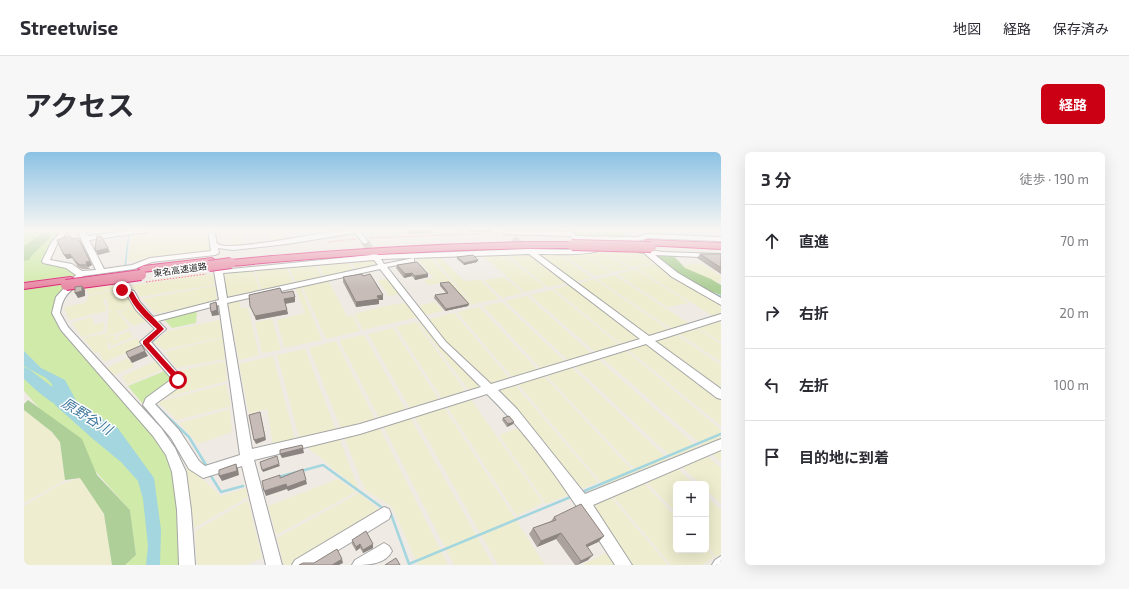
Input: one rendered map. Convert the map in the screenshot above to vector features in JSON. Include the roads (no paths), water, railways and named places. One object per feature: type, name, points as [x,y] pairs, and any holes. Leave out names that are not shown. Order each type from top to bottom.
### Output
[{"type":"highway","name":"東名高速道路","points":[[24,286],[142,276],[215,262],[230,255],[321,254],[395,249]]},
{"type":"highway","name":"東名高速道路","points":[[698,249],[721,252]]},
{"type":"highway","name":"東名高速道路","points":[[24,291],[68,283]]},
{"type":"street","points":[[51,249],[46,261],[69,266],[80,274],[134,267],[150,260],[215,262],[231,271],[375,255],[568,249]]},
{"type":"street","points":[[89,249],[101,271]]},
{"type":"street","points":[[213,249],[223,301],[247,457],[274,565]]},
{"type":"street","points":[[215,262],[223,249]]},
{"type":"street","points":[[225,249],[230,255],[255,249]]},
{"type":"street","points":[[648,249],[676,276],[721,302]]},
{"type":"street","points":[[652,249],[663,254],[721,256]]},
{"type":"street","points":[[528,251],[721,395]]},
{"type":"street","points":[[151,320],[223,301],[438,254]]},
{"type":"street","points":[[375,255],[443,344],[513,412],[579,497],[624,565]]},
{"type":"street","points":[[80,274],[72,286],[61,296],[56,313],[64,328],[157,432],[171,452],[179,472],[183,502],[187,565]]},
{"type":"street","points":[[121,282],[122,290],[131,293],[132,298],[161,329],[145,342],[178,380],[175,384],[150,401],[150,405],[175,434],[194,465],[203,472],[247,457],[360,429],[488,388],[721,317]]},
{"type":"street","points":[[703,292],[721,298]]},
{"type":"street","points":[[579,497],[721,444]]},
{"type":"street","points":[[300,565],[384,514]]},
{"type":"street","points":[[360,565],[384,551]]},
{"type":"water","points":[[24,351],[41,368],[65,380],[79,406],[117,427],[154,478],[161,530],[160,565],[146,565],[148,546],[143,499],[138,481],[121,462],[55,405],[52,384],[46,378],[24,366]]},
{"type":"waterway","points":[[125,267],[127,249]]},
{"type":"waterway","points":[[125,283],[126,289],[129,290]]},
{"type":"waterway","points":[[712,293],[721,296]]},
{"type":"waterway","points":[[148,312],[153,317]]},
{"type":"waterway","points":[[152,344],[151,343],[159,335]]},
{"type":"waterway","name":"原野谷川","points":[[24,372],[54,396],[69,404]]},
{"type":"waterway","points":[[153,402],[171,420]]},
{"type":"waterway","points":[[171,420],[189,437],[206,465]]},
{"type":"waterway","points":[[582,492],[721,434]]},
{"type":"waterway","points":[[301,471],[323,465],[384,509]]},
{"type":"waterway","points":[[278,477],[297,472]]},
{"type":"waterway","points":[[211,476],[221,492],[243,486]]},
{"type":"waterway","points":[[389,513],[391,514],[409,564],[573,496]]},
{"type":"tunnel","points":[[370,249],[374,254]]}]
